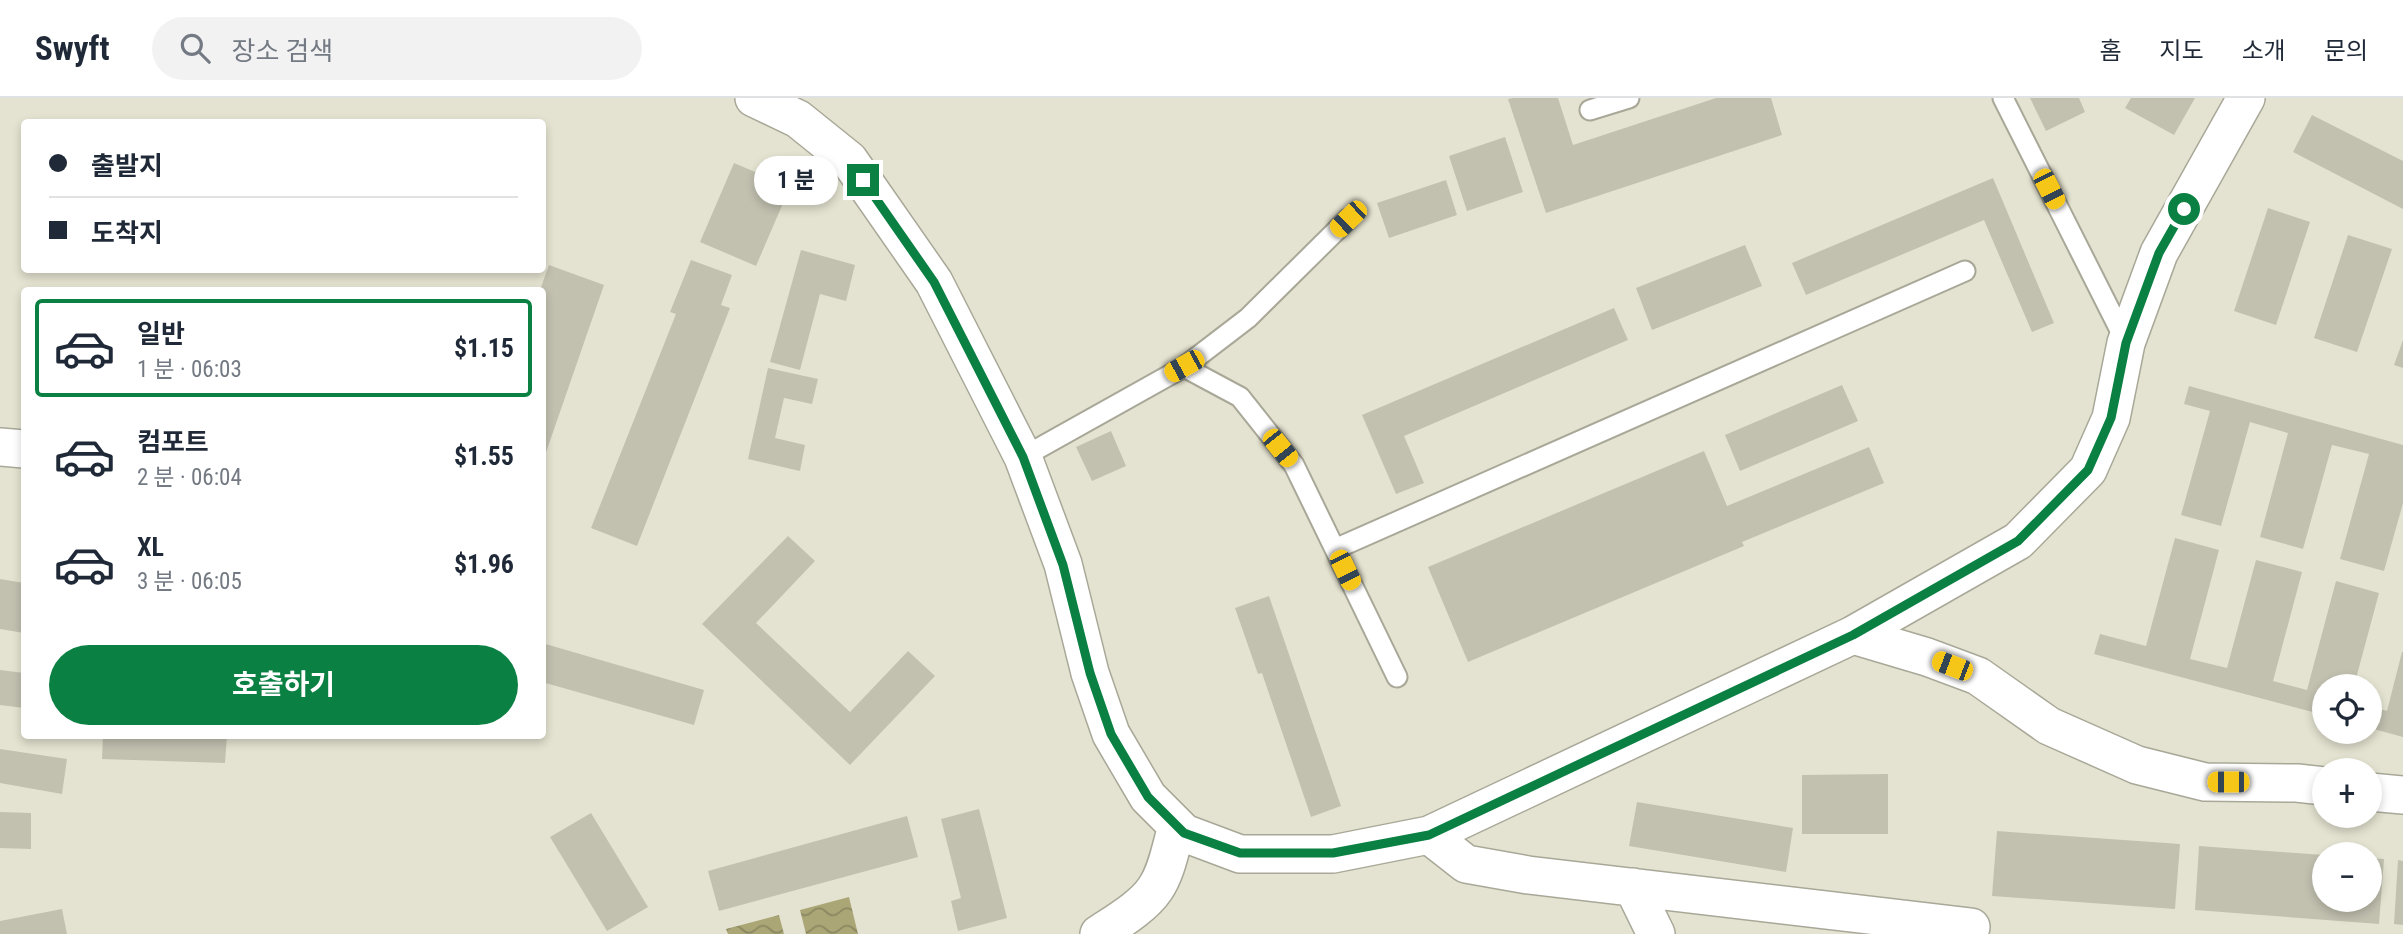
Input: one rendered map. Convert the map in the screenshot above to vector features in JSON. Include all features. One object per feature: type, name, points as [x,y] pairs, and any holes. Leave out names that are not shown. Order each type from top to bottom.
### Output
[{"type":"street","points":[[754,98],[798,119],[849,160],[934,282],[1023,457],[1063,565],[1090,673],[1111,734],[1148,797],[1184,833],[1240,853],[1333,853],[1429,835],[1853,635],[2018,541],[2088,470],[2111,418],[2126,343],[2159,253],[2246,98]]},
{"type":"street","points":[[0,447],[21,449]]},
{"type":"street","points":[[1853,635],[1927,657],[1978,676],[2049,726],[2137,765],[2204,782],[2312,785]]},
{"type":"street","points":[[2382,793],[2403,795]]},
{"type":"street","points":[[1099,934],[1125,918],[1155,889],[1177,826]]},
{"type":"street","points":[[1429,835],[1466,864],[1528,875],[1971,928]]},
{"type":"street","points":[[1633,887],[1656,934]]},
{"type":"lane","points":[[1590,110],[1629,98]]},
{"type":"lane","points":[[2003,98],[2126,343]]},
{"type":"lane","points":[[1023,457],[1184,366],[1248,318],[1348,219]]},
{"type":"lane","points":[[1335,549],[1965,271]]},
{"type":"lane","points":[[1184,366],[1240,397],[1294,466],[1397,677]]},
{"type":"water","points":[[849,897],[858,934],[806,934],[800,910]]},
{"type":"water","points":[[779,915],[784,934],[728,934],[726,929]]},
{"type":"building","points":[[1558,98],[1573,145],[1716,98],[1771,98],[1782,135],[1546,213],[1508,99]]},
{"type":"building","points":[[2030,98],[2079,98],[2085,112],[2046,131]]},
{"type":"building","points":[[2131,98],[2195,98],[2174,135],[2125,108]]},
{"type":"building","points":[[2312,115],[2403,161],[2403,209],[2293,152]]},
{"type":"building","points":[[1505,137],[1523,192],[1467,211],[1449,156]]},
{"type":"building","points":[[734,163],[790,187],[756,266],[700,242]]},
{"type":"building","points":[[1993,178],[2054,323],[2032,332],[1984,220],[1806,295],[1792,263]]},
{"type":"building","points":[[1446,180],[1457,215],[1389,238],[1377,203]]},
{"type":"building","points":[[2268,208],[2310,222],[2276,325],[2234,311]]},
{"type":"building","points":[[2348,235],[2392,249],[2357,352],[2314,338]]},
{"type":"building","points":[[1745,245],[1762,286],[1652,330],[1636,288]]},
{"type":"building","points":[[801,250],[855,265],[846,301],[820,294],[800,370],[770,362]]},
{"type":"building","points":[[691,260],[732,275],[721,305],[730,308],[637,546],[591,528],[676,314],[670,312]]},
{"type":"building","points":[[549,265],[604,285],[546,452],[546,287],[541,287]]},
{"type":"building","points":[[1614,308],[1628,340],[1404,436],[1424,483],[1396,494],[1362,415]]},
{"type":"building","points":[[2403,340],[2403,368],[2394,365]]},
{"type":"building","points":[[768,368],[818,379],[812,404],[784,398],[775,438],[805,445],[800,471],[748,459]]},
{"type":"building","points":[[1842,385],[1858,421],[1740,471],[1725,435]]},
{"type":"building","points":[[2189,386],[2403,445],[2403,503],[2384,571],[2340,559],[2369,454],[2332,445],[2303,549],[2260,537],[2288,433],[2250,422],[2221,526],[2181,515],[2210,411],[2184,404]]},
{"type":"building","points":[[1111,431],[1126,466],[1092,481],[1076,447]]},
{"type":"building","points":[[1869,447],[1884,483],[1742,542],[1744,546],[1468,662],[1428,567],[1704,451],[1727,506]]},
{"type":"building","points":[[788,536],[815,561],[756,623],[850,712],[908,651],[935,676],[850,765],[702,624]]},
{"type":"building","points":[[2175,538],[2219,550],[2190,659],[2227,668],[2256,560],[2302,572],[2273,681],[2307,690],[2336,581],[2379,593],[2357,674],[2312,674],[2312,712],[2094,654],[2100,634],[2146,646]]},
{"type":"building","points":[[0,579],[21,582],[21,632],[0,629]]},
{"type":"building","points":[[1269,596],[1341,806],[1311,817],[1262,673],[1258,674],[1235,608]]},
{"type":"building","points":[[546,644],[704,690],[694,725],[546,683]]},
{"type":"building","points":[[2403,652],[2403,737],[2382,731],[2382,710],[2387,711]]},
{"type":"building","points":[[0,670],[21,673],[21,708],[0,705]]},
{"type":"building","points":[[103,739],[227,739],[225,763],[102,759]]},
{"type":"building","points":[[0,749],[67,759],[62,794],[0,783]]},
{"type":"building","points":[[1888,774],[1888,834],[1802,834],[1802,775]]},
{"type":"building","points":[[1637,802],[1793,828],[1786,872],[1629,846]]},
{"type":"building","points":[[979,809],[1007,918],[958,931],[951,901],[961,898],[941,819]]},
{"type":"building","points":[[0,812],[31,813],[31,849],[0,848]]},
{"type":"building","points":[[591,813],[648,907],[607,931],[550,837]]},
{"type":"building","points":[[907,816],[918,857],[719,911],[708,871]]},
{"type":"building","points":[[1997,831],[2180,844],[2175,909],[1992,896]]},
{"type":"building","points":[[2199,846],[2312,854],[2312,912],[2380,912],[2379,924],[2195,910]]},
{"type":"building","points":[[2398,860],[2403,861],[2403,925],[2394,924]]},
{"type":"building","points":[[62,909],[67,934],[0,934],[0,921]]},
{"type":"route","points":[[863,180],[934,282],[1023,457],[1063,565],[1090,673],[1111,734],[1148,797],[1184,833],[1240,853],[1333,853],[1429,835],[1853,635],[2018,541],[2088,470],[2111,418],[2126,343],[2159,253],[2184,209]]}]
